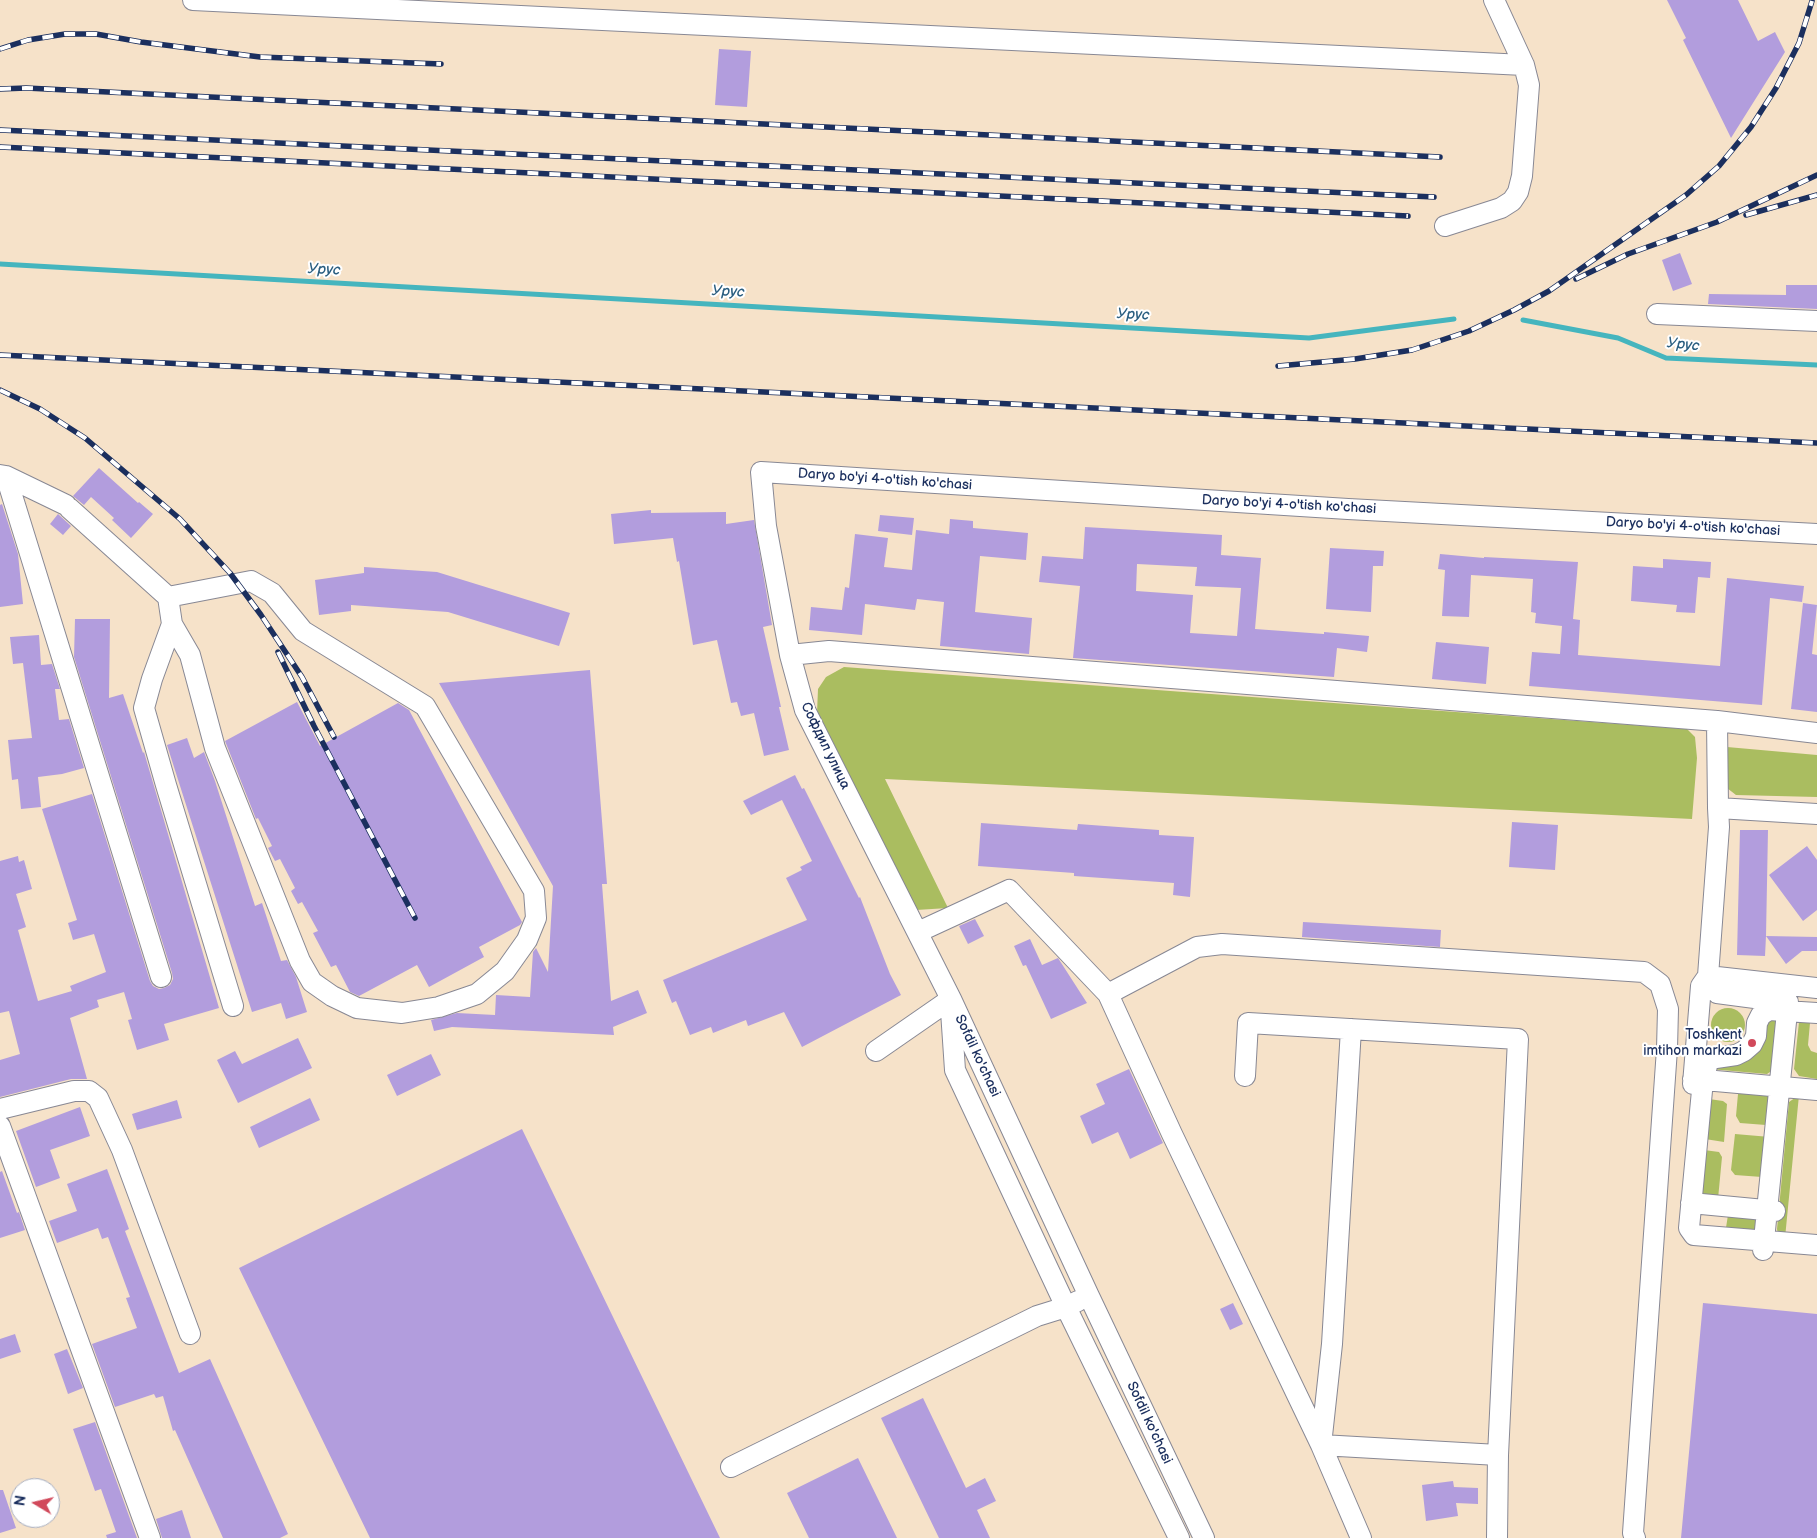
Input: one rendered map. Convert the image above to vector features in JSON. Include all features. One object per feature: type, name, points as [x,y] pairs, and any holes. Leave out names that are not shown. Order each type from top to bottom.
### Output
[{"type":"street","points":[[193,0],[1524,65]]},
{"type":"street","points":[[1445,226],[1501,208],[1512,201],[1518,192],[1522,176],[1529,85],[1524,65],[1494,0]]},
{"type":"street","points":[[1657,314],[1817,321]]},
{"type":"street","name":"Daryo bo'yi 4-o'tish ko'chasi","points":[[761,472],[1348,509],[1817,534]]},
{"type":"street","name":"Софдил улица","points":[[761,472],[766,526],[790,655],[805,710],[951,999]]},
{"type":"street","points":[[3,475],[67,506],[168,597],[172,624],[190,656],[215,748],[300,961],[312,982],[332,996],[357,1008],[402,1013],[439,1007],[477,994],[505,971],[528,940],[536,918],[534,892],[425,706],[303,631],[272,593],[251,581],[168,597]]},
{"type":"street","points":[[3,475],[161,977]]},
{"type":"street","points":[[172,624],[152,679],[144,708],[233,1006]]},
{"type":"street","points":[[790,655],[829,651],[1717,721],[1817,733]]},
{"type":"street","points":[[1717,721],[1719,827],[1713,977],[1717,994],[1817,1013]]},
{"type":"street","points":[[1718,808],[1817,814]]},
{"type":"street","points":[[918,932],[1009,890],[1108,994],[1172,1134],[1321,1445],[1361,1538]]},
{"type":"street","points":[[1108,994],[1197,947],[1222,944],[1644,972],[1660,984],[1668,1009],[1667,1049],[1633,1533],[1635,1538]]},
{"type":"street","points":[[1817,988],[1713,977],[1701,986],[1689,1228],[1694,1235],[1817,1255]]},
{"type":"street","points":[[876,1051],[951,999]]},
{"type":"street","name":"Sofdil ko'chasi","points":[[951,999],[1089,1296],[1196,1535]]},
{"type":"street","name":"Sofdil ko'chasi","points":[[951,999],[955,1070],[1066,1307],[1179,1538]]},
{"type":"street","points":[[1817,1005],[1769,1010],[1761,1015],[1752,1044],[1736,1055],[1709,1058],[1698,1076],[1678,1233],[1687,1243],[1768,1246],[1817,1245]]},
{"type":"street","points":[[1768,1246],[1792,1007]]},
{"type":"street","points":[[1246,1076],[1248,1023],[1518,1039],[1498,1455],[1497,1538]]},
{"type":"street","points":[[1321,1445],[1332,1344],[1351,1029]]},
{"type":"street","points":[[1698,1076],[1784,1084],[1817,1090]]},
{"type":"street","points":[[1784,1084],[1817,1083]]},
{"type":"street","points":[[0,1109],[74,1092],[89,1091],[98,1098],[122,1150],[190,1334]]},
{"type":"street","points":[[0,1126],[150,1538]]},
{"type":"street","points":[[1691,1203],[1771,1211]]},
{"type":"street","points":[[730,1467],[1037,1316],[1066,1307],[1089,1296]]},
{"type":"street","points":[[1321,1445],[1498,1455]]},
{"type":"green space","points":[[844,667],[1687,729],[1695,737],[1697,758],[1692,819],[885,779],[948,908],[916,910],[817,713],[818,689],[826,677]]},
{"type":"green space","points":[[1727,747],[1817,755],[1817,797],[1736,795],[1727,788]]},
{"type":"green space","points":[[1728,1008],[1735,1009],[1740,1013],[1744,1018],[1744,1032],[1740,1037],[1735,1041],[1728,1042],[1721,1041],[1716,1037],[1712,1032],[1711,1025],[1712,1018],[1716,1013],[1721,1009]]},
{"type":"green space","points":[[1777,1014],[1773,1070],[1767,1074],[1710,1069],[1742,1061],[1762,1020]]},
{"type":"green space","points":[[1802,1018],[1808,1019],[1810,1023],[1808,1045],[1811,1051],[1817,1053],[1817,1079],[1799,1076],[1794,1069],[1799,1022]]},
{"type":"green space","points":[[1733,1091],[1766,1091],[1774,1098],[1766,1125],[1740,1123],[1736,1116],[1738,1094]]},
{"type":"green space","points":[[1799,1095],[1785,1238],[1779,1239],[1777,1229],[1789,1102]]},
{"type":"green space","points":[[1709,1099],[1723,1101],[1727,1104],[1724,1142],[1705,1139]]},
{"type":"green space","points":[[1735,1134],[1770,1137],[1762,1177],[1735,1175],[1731,1170]]},
{"type":"green space","points":[[1704,1150],[1719,1152],[1722,1157],[1718,1199],[1695,1196]]},
{"type":"green space","points":[[1728,1215],[1762,1219],[1760,1235],[1725,1234]]},
{"type":"building","points":[[1667,0],[1738,0],[1758,41],[1775,32],[1785,52],[1731,138],[1683,40],[1686,38]]},
{"type":"building","points":[[719,49],[751,51],[747,107],[715,105]]},
{"type":"building","points":[[1680,253],[1692,284],[1673,291],[1662,260]]},
{"type":"building","points":[[1786,285],[1817,285],[1817,309],[1708,304],[1709,294],[1786,295]]},
{"type":"building","points":[[99,468],[153,514],[131,538],[112,520],[114,518],[91,497],[84,505],[73,496]]},
{"type":"building","points":[[2,504],[18,554],[23,604],[0,607],[0,505]]},
{"type":"building","points":[[651,510],[651,513],[726,512],[726,524],[754,520],[772,625],[763,627],[789,750],[764,756],[754,713],[741,716],[737,702],[731,703],[717,640],[693,645],[679,561],[677,562],[673,538],[614,544],[611,514]]},
{"type":"building","points":[[58,514],[71,526],[63,535],[50,524]]},
{"type":"building","points":[[880,515],[914,518],[912,535],[878,531]]},
{"type":"building","points":[[950,519],[973,521],[973,528],[1028,533],[1026,560],[980,556],[975,612],[1032,618],[1029,654],[940,646],[944,602],[917,599],[915,610],[865,604],[862,635],[809,630],[811,607],[842,610],[845,587],[849,588],[855,534],[888,538],[884,567],[912,570],[916,530],[949,534]]},
{"type":"building","points":[[1085,527],[1222,535],[1221,555],[1261,558],[1255,629],[1369,636],[1367,652],[1337,648],[1334,677],[1073,658],[1080,586],[1039,582],[1042,556],[1083,559]],"holes":[[[1137,564],[1197,567],[1195,586],[1241,588],[1237,636],[1190,633],[1193,595],[1136,591]]]},
{"type":"building","points":[[1330,548],[1384,551],[1383,566],[1373,566],[1371,612],[1326,609]]},
{"type":"building","points":[[1440,554],[1578,562],[1573,619],[1580,620],[1578,655],[1720,666],[1727,578],[1804,586],[1802,602],[1770,598],[1762,705],[1529,686],[1532,652],[1560,654],[1562,626],[1535,623],[1536,613],[1531,612],[1533,579],[1471,575],[1469,617],[1442,616],[1445,570],[1438,569]]},
{"type":"building","points":[[1663,559],[1711,562],[1710,578],[1698,577],[1695,613],[1676,612],[1677,605],[1631,601],[1633,566],[1663,568]]},
{"type":"building","points":[[364,567],[437,572],[570,613],[559,646],[448,612],[351,605],[351,611],[319,615],[315,580],[364,573]]},
{"type":"building","points":[[1803,603],[1817,605],[1812,654],[1817,655],[1817,712],[1791,709]]},
{"type":"building","points":[[75,619],[110,619],[109,698],[123,694],[144,752],[219,1008],[164,1024],[169,1040],[137,1050],[128,1020],[132,1019],[124,992],[97,1000],[99,1007],[70,1018],[87,1079],[71,1079],[0,1097],[0,1060],[20,1054],[9,1011],[0,1013],[0,861],[18,856],[19,862],[24,860],[32,889],[16,894],[26,927],[18,930],[38,1001],[72,991],[70,986],[106,972],[94,934],[73,940],[68,923],[77,920],[42,809],[92,794],[150,981],[153,986],[159,989],[170,985],[173,979],[74,657]]},
{"type":"building","points":[[39,635],[41,665],[52,664],[60,689],[55,689],[59,720],[69,719],[84,768],[62,774],[38,777],[41,807],[21,809],[18,779],[12,780],[8,740],[32,738],[23,663],[13,664],[10,637]]},
{"type":"building","points":[[1436,642],[1489,647],[1486,684],[1432,679]]},
{"type":"building","points":[[590,670],[607,884],[602,884],[611,1001],[638,990],[647,1013],[613,1027],[614,1035],[452,1027],[434,1031],[431,1020],[457,1013],[495,1015],[496,995],[530,997],[533,952],[536,948],[548,972],[553,886],[439,683]]},
{"type":"building","points":[[297,702],[320,746],[398,703],[409,710],[522,922],[520,925],[479,947],[484,957],[429,987],[417,965],[359,996],[350,992],[336,965],[331,967],[313,933],[318,931],[302,902],[298,904],[291,891],[295,888],[280,859],[275,861],[268,848],[272,846],[258,818],[256,819],[225,741]]},
{"type":"building","points":[[187,738],[194,758],[204,752],[255,906],[262,903],[281,961],[287,960],[296,977],[307,1012],[286,1019],[281,1003],[252,1012],[167,745]]},
{"type":"building","points":[[795,775],[802,789],[804,788],[860,897],[890,974],[901,995],[802,1047],[784,1012],[748,1026],[746,1020],[713,1033],[711,1027],[690,1035],[676,1001],[672,1003],[663,980],[807,920],[786,878],[802,870],[800,867],[812,861],[782,800],[751,815],[743,801]]},
{"type":"building","points":[[1512,822],[1558,825],[1555,870],[1509,867]]},
{"type":"building","points":[[981,823],[1077,830],[1078,824],[1159,830],[1159,835],[1194,837],[1190,897],[1173,895],[1174,883],[1074,876],[1074,873],[978,866]]},
{"type":"building","points":[[1740,830],[1768,830],[1765,956],[1737,955]]},
{"type":"building","points":[[1807,846],[1817,860],[1817,910],[1803,921],[1769,875]]},
{"type":"building","points":[[975,919],[984,936],[968,944],[959,926]]},
{"type":"building","points":[[1303,922],[1441,930],[1440,947],[1302,937]]},
{"type":"building","points":[[1766,936],[1817,937],[1817,951],[1802,951],[1786,964]]},
{"type":"building","points":[[1030,939],[1042,965],[1058,958],[1087,1003],[1051,1019],[1026,965],[1023,966],[1014,946]]},
{"type":"building","points":[[298,1038],[312,1068],[238,1103],[217,1060],[235,1051],[242,1064]]},
{"type":"building","points":[[431,1054],[441,1075],[397,1096],[387,1075]]},
{"type":"building","points":[[1129,1069],[1163,1143],[1130,1159],[1118,1132],[1092,1144],[1080,1116],[1105,1104],[1096,1084]]},
{"type":"building","points":[[310,1098],[320,1120],[259,1148],[250,1127]]},
{"type":"building","points":[[177,1100],[182,1118],[137,1130],[132,1114]]},
{"type":"building","points":[[80,1107],[90,1136],[50,1150],[60,1178],[36,1187],[16,1131]]},
{"type":"building","points":[[522,1129],[720,1538],[370,1538],[239,1268]]},
{"type":"building","points":[[107,1169],[129,1229],[125,1231],[179,1373],[210,1359],[288,1534],[280,1538],[223,1538],[175,1430],[173,1431],[163,1396],[156,1398],[154,1394],[115,1407],[92,1344],[137,1328],[126,1298],[130,1297],[108,1237],[102,1239],[98,1228],[57,1243],[49,1221],[77,1211],[67,1184]]},
{"type":"building","points":[[2,1171],[25,1230],[0,1238],[0,1172]]},
{"type":"building","points":[[1233,1303],[1243,1324],[1230,1330],[1220,1309]]},
{"type":"building","points":[[1703,1303],[1817,1314],[1817,1538],[1681,1538]]},
{"type":"building","points":[[15,1334],[21,1352],[0,1359],[0,1339]]},
{"type":"building","points":[[67,1349],[83,1388],[68,1394],[54,1354]]},
{"type":"building","points":[[923,1398],[966,1488],[985,1478],[996,1501],[977,1510],[990,1538],[939,1538],[881,1418]]},
{"type":"building","points":[[95,1422],[137,1538],[107,1538],[106,1535],[116,1532],[101,1489],[95,1491],[73,1429]]},
{"type":"building","points":[[858,1458],[897,1538],[809,1538],[787,1493]]},
{"type":"building","points":[[1453,1481],[1454,1487],[1478,1488],[1478,1504],[1456,1503],[1458,1516],[1426,1521],[1422,1485]]},
{"type":"building","points":[[0,1490],[3,1490],[10,1510],[10,1528],[16,1528],[0,1533]]},
{"type":"building","points":[[182,1510],[191,1538],[162,1538],[156,1519]]},
{"type":"waterway","name":"Урус","points":[[0,264],[1309,338],[1454,319]]},
{"type":"waterway","name":"Урус","points":[[1523,320],[1618,338],[1666,358],[1817,365]]},
{"type":"railway","points":[[1278,366],[1355,359],[1412,350],[1469,331],[1549,291],[1686,195],[1719,166],[1751,127],[1776,88],[1799,43],[1812,1]]},
{"type":"railway","points":[[0,49],[28,40],[65,34],[96,34],[141,42],[260,57],[441,64]]},
{"type":"railway","points":[[0,89],[26,88],[1440,157]]},
{"type":"railway","points":[[0,130],[1434,197]]},
{"type":"railway","points":[[0,147],[1408,216]]},
{"type":"railway","points":[[1576,279],[1628,254],[1717,222],[1817,175]]},
{"type":"railway","points":[[1746,215],[1817,195]]},
{"type":"railway","points":[[0,355],[1817,443]]},
{"type":"railway","points":[[0,390],[40,409],[85,438],[180,519],[230,573],[261,615],[302,677],[334,737]]},
{"type":"railway","points":[[278,652],[314,726],[415,918]]},
{"type":"place","name":"Toshkent imtihon markazi","points":[[1752,1043]]}]
